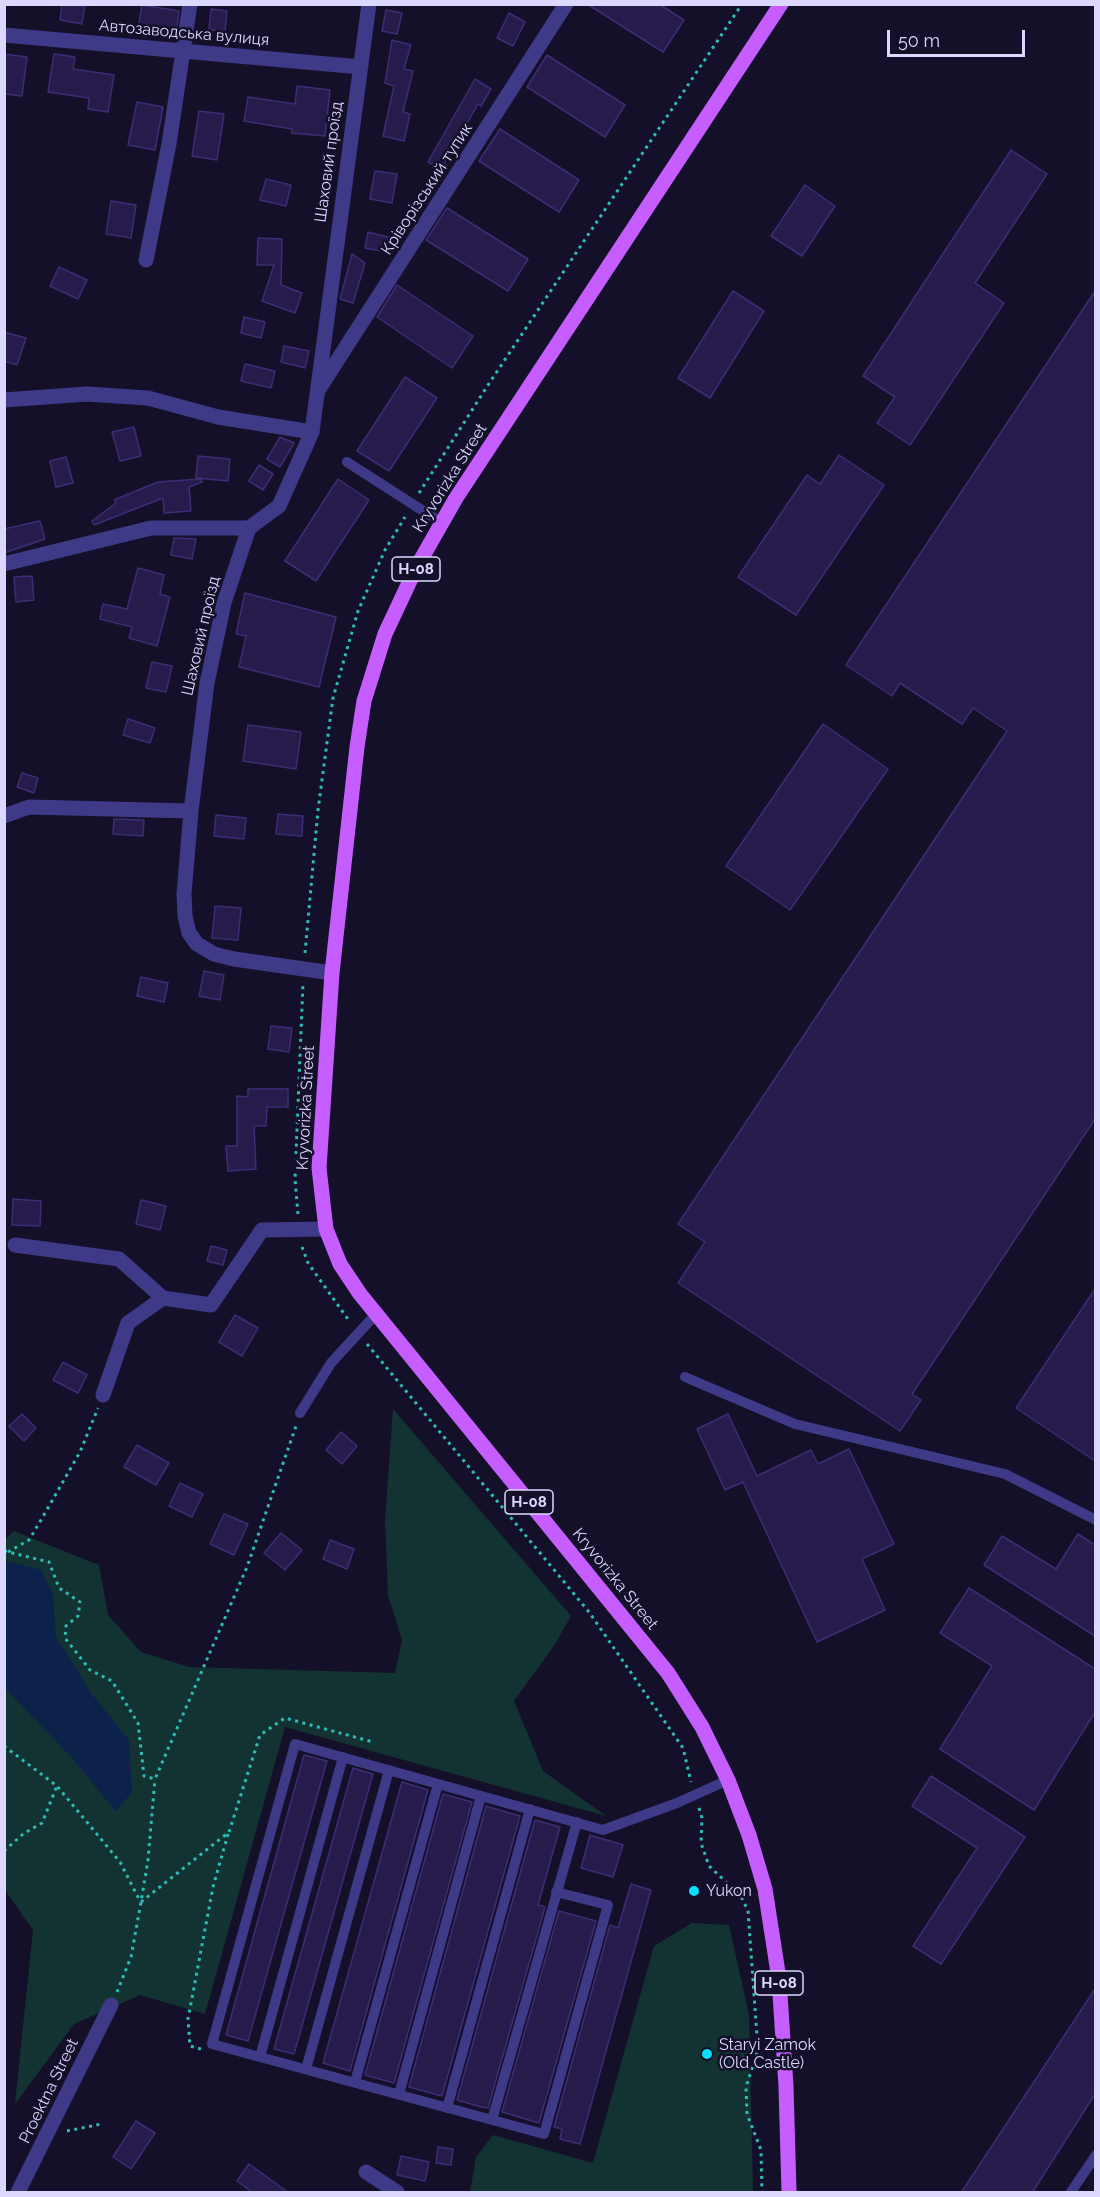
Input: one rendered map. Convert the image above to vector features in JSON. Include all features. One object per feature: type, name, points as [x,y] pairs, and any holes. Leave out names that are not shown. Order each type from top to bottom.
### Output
[{"type":"main road","name":"Kryvorizka Street","points":[[781,4],[442,523],[415,570],[385,634],[364,701],[332,973],[319,1168],[326,1228],[340,1264],[376,1314],[668,1673],[702,1727],[728,1780],[749,1835],[765,1889],[779,1979],[786,2086],[789,2193]]},
{"type":"street","points":[[146,260],[169,144],[190,4]]},
{"type":"street","name":"Шаховий проїзд","points":[[332,973],[214,954],[197,944],[189,933],[185,916],[191,811],[207,683],[224,603],[249,528],[279,506],[312,432],[324,324],[369,4]]},
{"type":"street","name":"Кріворізський тупик","points":[[318,392],[566,4]]},
{"type":"street","name":"Автозаводська вулиця","points":[[4,35],[361,67]]},
{"type":"street","points":[[4,400],[87,394],[148,398],[218,417],[312,432]]},
{"type":"street","points":[[4,564],[151,528],[249,528]]},
{"type":"street","points":[[4,816],[29,807],[191,811]]},
{"type":"street","points":[[15,1245],[119,1259],[163,1298],[211,1305],[262,1230],[326,1228]]},
{"type":"street","points":[[103,1395],[128,1323],[163,1298]]},
{"type":"street","name":"Proektna Street","points":[[18,2193],[111,2006]]},
{"type":"street","points":[[366,2172],[397,2193]]},
{"type":"lane","points":[[347,462],[442,523]]},
{"type":"lane","points":[[300,1413],[331,1363],[376,1314]]},
{"type":"lane","points":[[685,1377],[795,1424],[1005,1474],[1095,1520]]},
{"type":"lane","points":[[556,1892],[608,1905],[544,2134],[212,2044],[296,1744],[603,1830],[728,1780]]},
{"type":"lane","points":[[260,2057],[343,1757]]},
{"type":"lane","points":[[306,2069],[389,1770]]},
{"type":"lane","points":[[355,2082],[438,1784]]},
{"type":"lane","points":[[399,2094],[481,1796]]},
{"type":"lane","points":[[447,2108],[530,1809]]},
{"type":"lane","points":[[492,2120],[577,1822]]},
{"type":"lane","points":[[1071,2193],[1095,2155]]},
{"type":"path","points":[[303,969],[295,1179],[299,1229],[308,1263],[358,1334],[589,1612],[683,1748],[702,1818],[701,1843],[709,1866],[741,1896],[748,1911],[758,2050],[746,2087],[747,2114],[761,2150],[762,2193]]},
{"type":"path","points":[[6,1552],[29,1540],[80,1452],[103,1395]]},
{"type":"path","points":[[111,2006],[131,1958],[148,1860],[156,1779],[247,1567],[300,1413]]},
{"type":"path","points":[[6,1552],[50,1562],[59,1588],[80,1602],[78,1616],[66,1626],[65,1638],[90,1670],[112,1681],[138,1723],[144,1776],[156,1779]]},
{"type":"path","points":[[222,2047],[219,2054],[190,2046],[188,2019],[213,1887],[260,1735],[285,1718],[373,1742]]},
{"type":"path","points":[[4,1746],[57,1786],[120,1862],[141,1902]]},
{"type":"path","points":[[4,1851],[23,1834],[42,1823],[57,1786]]},
{"type":"path","points":[[141,1902],[229,1832]]},
{"type":"path","points":[[47,2135],[101,2124]]},
{"type":"green space","points":[[393,1409],[571,1616],[556,1643],[514,1701],[543,1771],[606,1816],[285,1727],[205,2014],[140,1995],[74,2024],[15,2104],[33,1930],[5,1890],[4,1540],[14,1531],[99,1565],[108,1615],[141,1652],[189,1667],[395,1673],[402,1640],[388,1595],[385,1520]]},
{"type":"green space","points":[[692,1923],[729,1925],[749,2015],[753,2192],[470,2192],[476,2157],[493,2135],[593,2163],[654,1946]]},
{"type":"water","points":[[5,1561],[42,1570],[53,1595],[56,1637],[92,1694],[129,1740],[132,1793],[115,1811],[73,1759],[5,1688]]},
{"type":"building","points":[[62,4],[85,4],[82,24],[60,20]]},
{"type":"building","points":[[587,4],[659,4],[684,20],[663,52]]},
{"type":"building","points":[[142,5],[179,11],[176,34],[138,28]]},
{"type":"building","points":[[211,9],[227,11],[225,31],[209,30]]},
{"type":"building","points":[[386,10],[402,13],[397,34],[382,31]]},
{"type":"building","points":[[509,13],[525,22],[513,46],[497,38]]},
{"type":"building","points":[[392,40],[411,45],[404,69],[413,71],[403,112],[410,114],[404,141],[383,136],[394,86],[385,83]]},
{"type":"building","points":[[4,54],[27,57],[22,96],[4,94]]},
{"type":"building","points":[[54,54],[75,57],[73,69],[114,75],[108,112],[88,109],[89,98],[48,92]]},
{"type":"building","points":[[547,55],[625,105],[605,137],[527,87]]},
{"type":"building","points":[[475,79],[491,89],[481,106],[478,104],[441,169],[428,162]]},
{"type":"building","points":[[297,86],[330,90],[325,136],[292,133],[292,129],[244,121],[248,97],[295,104]]},
{"type":"building","points":[[137,102],[163,107],[155,150],[128,145]]},
{"type":"building","points":[[199,111],[224,114],[217,160],[192,156]]},
{"type":"building","points":[[500,129],[579,180],[559,212],[479,161]]},
{"type":"building","points":[[1011,150],[1047,174],[975,283],[1004,303],[910,445],[877,423],[895,397],[863,376]]},
{"type":"building","points":[[375,171],[397,174],[392,203],[370,199]]},
{"type":"building","points":[[266,179],[291,185],[286,206],[260,200]]},
{"type":"building","points":[[805,185],[835,206],[802,256],[771,236]]},
{"type":"building","points":[[111,201],[136,205],[131,238],[106,234]]},
{"type":"building","points":[[447,208],[528,259],[508,291],[426,240]]},
{"type":"building","points":[[368,232],[395,239],[392,253],[365,248]]},
{"type":"building","points":[[258,238],[282,239],[281,285],[302,293],[295,313],[262,301],[274,265],[257,265]]},
{"type":"building","points":[[352,254],[365,263],[353,303],[340,299]]},
{"type":"building","points":[[59,267],[87,280],[78,299],[50,286]]},
{"type":"building","points":[[397,285],[473,336],[452,368],[377,317]]},
{"type":"building","points":[[733,291],[764,311],[710,398],[678,378]]},
{"type":"building","points":[[1095,291],[1095,1119],[912,1394],[921,1400],[900,1431],[678,1283],[705,1242],[678,1224],[1007,731],[973,708],[962,724],[900,683],[892,696],[846,665]]},
{"type":"building","points":[[244,317],[265,322],[261,338],[241,333]]},
{"type":"building","points":[[4,332],[26,338],[17,365],[4,361]]},
{"type":"building","points":[[284,346],[309,351],[305,368],[281,362]]},
{"type":"building","points":[[245,364],[275,371],[271,388],[241,381]]},
{"type":"building","points":[[405,377],[437,398],[389,471],[357,451]]},
{"type":"building","points":[[134,427],[141,456],[120,461],[112,432]]},
{"type":"building","points":[[280,437],[294,443],[280,467],[267,459]]},
{"type":"building","points":[[839,455],[884,485],[796,615],[738,577],[807,475],[820,484]]},
{"type":"building","points":[[198,456],[230,459],[228,481],[196,478]]},
{"type":"building","points":[[66,457],[73,483],[56,487],[50,461]]},
{"type":"building","points":[[259,465],[273,474],[263,490],[249,481]]},
{"type":"building","points":[[201,479],[202,482],[189,487],[191,511],[164,513],[163,498],[94,525],[92,521],[116,503],[114,500],[158,482]]},
{"type":"building","points":[[338,479],[369,500],[316,581],[285,561]]},
{"type":"building","points":[[40,521],[45,539],[4,553],[4,529]]},
{"type":"building","points":[[174,538],[196,539],[192,559],[171,555]]},
{"type":"building","points":[[138,568],[164,575],[160,594],[170,597],[157,646],[129,638],[132,627],[100,619],[103,604],[127,609]]},
{"type":"building","points":[[32,576],[34,600],[16,602],[14,577]]},
{"type":"building","points":[[245,593],[336,617],[319,687],[239,667],[246,636],[236,634]]},
{"type":"building","points":[[152,662],[172,666],[166,692],[146,688]]},
{"type":"building","points":[[128,719],[155,728],[150,743],[123,735]]},
{"type":"building","points":[[823,724],[888,769],[790,910],[726,866]]},
{"type":"building","points":[[248,725],[301,732],[296,769],[243,761]]},
{"type":"building","points":[[22,773],[38,778],[34,793],[17,787]]},
{"type":"building","points":[[278,814],[303,816],[302,836],[276,834]]},
{"type":"building","points":[[216,815],[246,818],[244,839],[214,836]]},
{"type":"building","points":[[114,819],[144,820],[143,836],[113,834]]},
{"type":"building","points":[[215,906],[241,908],[238,940],[212,938]]},
{"type":"building","points":[[204,971],[224,975],[220,1000],[199,996]]},
{"type":"building","points":[[141,977],[168,983],[164,1002],[137,996]]},
{"type":"building","points":[[271,1026],[292,1028],[289,1052],[268,1049]]},
{"type":"building","points":[[248,1089],[288,1089],[288,1107],[267,1107],[266,1126],[254,1126],[256,1169],[228,1171],[226,1146],[237,1146],[237,1096],[248,1097]]},
{"type":"building","points":[[13,1199],[41,1201],[40,1226],[12,1225]]},
{"type":"building","points":[[141,1200],[166,1206],[160,1230],[136,1224]]},
{"type":"building","points":[[211,1246],[227,1250],[223,1265],[207,1261]]},
{"type":"building","points":[[1095,1289],[1095,1461],[1016,1408]]},
{"type":"building","points":[[235,1315],[258,1328],[242,1356],[219,1342]]},
{"type":"building","points":[[63,1362],[87,1375],[78,1393],[53,1380]]},
{"type":"building","points":[[22,1414],[36,1428],[24,1441],[9,1426]]},
{"type":"building","points":[[728,1414],[757,1476],[811,1450],[818,1464],[849,1449],[894,1544],[862,1559],[885,1610],[817,1642],[743,1482],[725,1490],[697,1429]]},
{"type":"building","points":[[341,1432],[357,1446],[342,1464],[326,1450]]},
{"type":"building","points":[[137,1445],[169,1463],[156,1485],[124,1467]]},
{"type":"building","points":[[180,1483],[203,1494],[192,1517],[169,1506]]},
{"type":"building","points":[[224,1514],[248,1524],[234,1555],[210,1544]]},
{"type":"building","points":[[281,1533],[302,1550],[285,1570],[264,1553]]},
{"type":"building","points":[[1078,1534],[1095,1545],[1095,1636],[984,1565],[1002,1536],[1056,1569]]},
{"type":"building","points":[[330,1540],[354,1549],[347,1569],[323,1559]]},
{"type":"building","points":[[969,1588],[1095,1669],[1095,1712],[1034,1810],[940,1749],[992,1666],[940,1633]]},
{"type":"building","points":[[304,1755],[327,1761],[248,2041],[226,2035]]},
{"type":"building","points":[[353,1768],[373,1774],[294,2054],[274,2049]]},
{"type":"building","points":[[931,1776],[1025,1837],[941,1964],[913,1946],[977,1848],[912,1806]]},
{"type":"building","points":[[402,1782],[428,1790],[350,2071],[323,2063]]},
{"type":"building","points":[[443,1794],[472,1802],[394,2083],[365,2075]]},
{"type":"building","points":[[486,1806],[520,1816],[442,2096],[409,2087]]},
{"type":"building","points":[[535,1820],[560,1827],[538,1905],[545,1907],[488,2108],[481,2107],[457,2100]]},
{"type":"building","points":[[590,1835],[623,1845],[613,1877],[581,1868]]},
{"type":"building","points":[[631,1884],[651,1890],[580,2144],[560,2139],[562,2129],[554,2127],[610,1925],[618,1928]]},
{"type":"building","points":[[559,1911],[596,1921],[539,2123],[502,2112]]},
{"type":"building","points":[[1095,1989],[1095,2094],[1032,2193],[961,2193]]},
{"type":"building","points":[[136,2121],[155,2133],[131,2169],[113,2157]]},
{"type":"building","points":[[438,2147],[453,2149],[451,2165],[436,2163]]},
{"type":"building","points":[[401,2156],[429,2162],[425,2181],[397,2175]]},
{"type":"building","points":[[249,2164],[289,2193],[253,2193],[237,2181]]},
{"type":"place","name":"Yukon","points":[[694,1891]]},
{"type":"place","name":"Staryi Zamok (Old Castle)","points":[[707,2054]]}]
